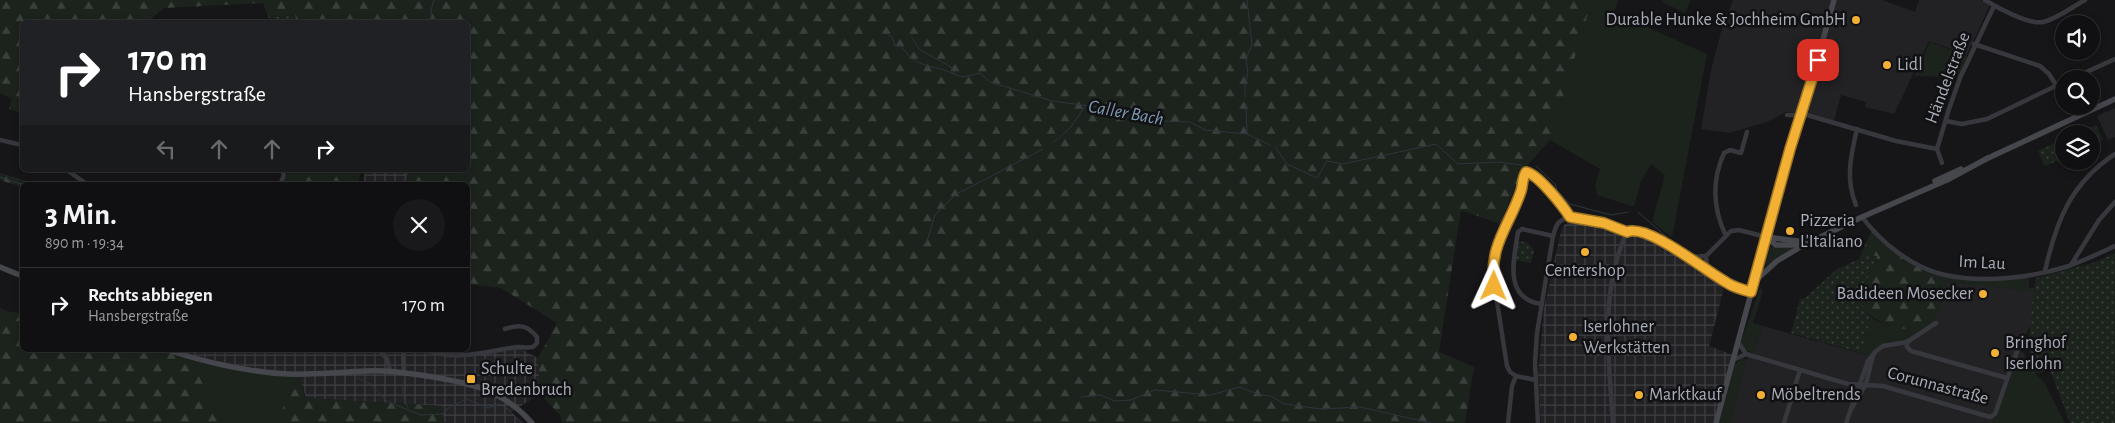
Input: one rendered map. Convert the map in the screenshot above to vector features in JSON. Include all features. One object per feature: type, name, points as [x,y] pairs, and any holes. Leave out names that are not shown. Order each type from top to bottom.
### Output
[{"type":"main road","points":[[1716,423],[1766,237],[1834,0]]},
{"type":"main road","points":[[1754,282],[1777,261],[1804,245],[1905,197],[1948,180],[1988,158],[2115,99]]},
{"type":"main road","points":[[1766,237],[1797,241],[1817,239]]},
{"type":"main road","points":[[1766,237],[1776,245],[1804,245]]},
{"type":"main road","points":[[0,268],[20,275]]},
{"type":"main road","points":[[179,352],[236,366],[278,373],[318,374],[390,371],[459,381],[486,389],[514,405],[532,423]]},
{"type":"street","points":[[1985,0],[1994,6],[2035,22],[2043,22],[2085,0]]},
{"type":"street","name":"Händelstraße","points":[[1942,163],[1938,149],[1960,78],[1974,44],[1994,6]]},
{"type":"street","points":[[1974,44],[2040,66],[2049,74],[2055,83]]},
{"type":"street","points":[[2091,70],[2115,59]]},
{"type":"street","points":[[1946,121],[1962,124],[1987,119],[2055,85]]},
{"type":"street","points":[[1787,115],[1802,114],[1896,141],[1938,149]]},
{"type":"street","points":[[1856,205],[1850,192],[1849,173],[1857,129]]},
{"type":"street","points":[[1726,236],[1715,207],[1716,176],[1724,154],[1730,150],[1741,153],[1747,132]]},
{"type":"street","points":[[0,140],[20,145]]},
{"type":"street","points":[[2045,272],[2056,231],[2070,200],[2095,168],[2115,154]]},
{"type":"street","points":[[70,172],[84,182]]},
{"type":"street","points":[[1536,380],[1516,376],[1510,372],[1508,366],[1493,276],[1498,243],[1521,190],[1526,172],[1535,176],[1565,208],[1570,217]]},
{"type":"street","points":[[2071,265],[2099,220],[2115,202]]},
{"type":"street","points":[[1538,423],[1534,363],[1540,304],[1556,225],[1562,219],[1570,217],[1604,223],[1627,232]]},
{"type":"street","name":"Im Lau","points":[[1862,217],[1884,242],[1918,263],[1942,274],[2001,279],[2045,272],[2071,265],[2115,246]]},
{"type":"street","points":[[1540,304],[1524,299],[1516,286],[1513,274],[1518,232],[1522,228],[1553,236]]},
{"type":"street","points":[[1613,423],[1609,352],[1609,292],[1617,258],[1627,232],[1633,229],[1646,233],[1730,284],[1751,292]]},
{"type":"street","points":[[1688,258],[1706,256],[1731,231],[1738,230],[1766,237]]},
{"type":"street","points":[[1706,256],[1707,269]]},
{"type":"street","name":"Corunnastraße","points":[[1846,423],[1858,385],[1868,361],[1873,355],[1883,346],[1907,342],[1936,323]]},
{"type":"street","points":[[434,352],[473,355],[515,347],[533,348],[538,342],[536,335],[526,326],[519,325],[505,329]]},
{"type":"street","name":"Corunnastraße","points":[[1746,354],[1858,385],[1883,386],[1990,417],[1995,414],[2022,337]]},
{"type":"street","points":[[1733,360],[1746,354],[1738,342]]},
{"type":"street","name":"Corunnastraße","points":[[1907,342],[1907,347],[1911,351],[2007,378]]},
{"type":"street","points":[[381,352],[387,359],[390,371]]},
{"type":"street","points":[[403,352],[404,373]]},
{"type":"street","name":"Corunnastraße","points":[[1850,410],[1866,384],[1873,355]]},
{"type":"street","points":[[1784,423],[1800,370]]},
{"type":"street","points":[[1508,423],[1512,386],[1516,376]]},
{"type":"shaded area","points":[[1733,0],[1882,0],[1915,12],[1919,0],[1981,0],[1990,5],[1967,55],[1929,41],[1894,114],[1865,107],[1866,102],[1841,95],[1834,121],[1803,112],[1786,112],[1769,121],[1730,133],[1701,129],[1711,70],[1721,32]]},
{"type":"shaded area","points":[[2115,108],[2115,137],[2108,140],[2097,116]]},
{"type":"shaded area","points":[[365,172],[407,172],[406,182],[363,182]]},
{"type":"shaded area","points":[[1572,221],[1641,235],[1704,270],[1725,284],[1709,346],[1733,355],[1714,423],[1541,423],[1538,373],[1544,308],[1561,231],[1564,225]]},
{"type":"shaded area","points":[[1947,279],[2035,288],[2031,324],[2018,350],[2024,353],[2026,358],[2024,363],[2016,366],[2006,386],[1993,423],[1730,423],[1749,352],[1753,353],[1763,326],[1870,356]]},
{"type":"shaded area","points":[[519,348],[538,358],[540,394],[511,412],[523,423],[448,423],[443,422],[442,406],[306,398],[299,374],[237,365],[186,354],[188,352],[439,352],[467,356]]},
{"type":"green space","points":[[0,0],[1592,0],[1550,140],[1522,171],[1500,224],[1461,210],[1439,352],[1474,367],[1465,423],[562,423],[560,415],[540,394],[538,358],[557,323],[501,288],[470,284],[470,182],[407,182],[409,172],[470,172],[470,20],[296,20],[295,14],[269,18],[263,3],[164,8],[149,20],[20,20],[20,112],[9,109],[12,99],[0,93]]},
{"type":"green space","points":[[1592,0],[1618,0],[1614,12],[1707,54],[1672,237],[1652,222],[1665,175],[1651,164],[1641,181],[1634,207],[1597,195],[1595,186],[1600,169],[1550,140]]},
{"type":"green space","points":[[1663,0],[1691,0],[1685,13],[1662,2]]},
{"type":"green space","points":[[295,14],[296,20],[269,20],[269,18]]},
{"type":"green space","points":[[1930,42],[1967,56],[1959,77],[1914,76]]},
{"type":"green space","points":[[2055,143],[2055,162],[2045,166],[2038,151]]},
{"type":"green space","points":[[288,172],[361,172],[359,182],[283,182]]},
{"type":"green space","points":[[0,173],[30,182],[20,182],[20,186],[0,180]]},
{"type":"green space","points":[[1871,231],[1907,258],[1947,276],[1945,294],[1940,309],[1932,321],[1919,333],[1880,321],[1858,305],[1860,291],[1877,261],[1876,256],[1861,255]]},
{"type":"green space","points":[[1518,241],[1527,242],[1534,250],[1531,263],[1515,260]]},
{"type":"green space","points":[[1770,247],[1794,249],[1767,266],[1765,264]]},
{"type":"green space","points":[[2115,253],[2115,423],[2070,423],[2050,370],[2033,374],[2029,339],[2036,278],[2096,262]]},
{"type":"green space","points":[[1861,255],[1877,256],[1877,261],[1860,291],[1858,305],[1871,317],[1861,353],[1791,333],[1800,299],[1805,298],[1837,269],[1859,259]]},
{"type":"green space","points":[[1947,276],[2027,278],[2029,279],[2029,290],[1947,282]]},
{"type":"green space","points":[[1760,288],[1763,291],[1753,323],[1763,326],[1753,353],[1743,349],[1741,342]]},
{"type":"green space","points":[[0,308],[9,312],[20,313],[20,352],[170,352],[192,360],[221,423],[0,423]]},
{"type":"green space","points":[[1871,317],[1876,321],[1919,333],[1907,340],[1889,343],[1870,356],[1861,353]]},
{"type":"green space","points":[[1741,359],[1747,359],[1730,423],[1719,423],[1735,364]]},
{"type":"green space","points":[[192,360],[300,377],[275,423],[221,423]]},
{"type":"green space","points":[[2024,363],[2044,382],[2065,423],[1993,423],[2014,369]]},
{"type":"green space","points":[[300,377],[305,398],[442,406],[444,422],[448,423],[275,423]]},
{"type":"waterway","points":[[432,20],[431,10],[434,0]]},
{"type":"waterway","points":[[1245,97],[1245,83],[1248,73],[1246,59],[1252,45],[1247,0]]},
{"type":"waterway","name":"Caller Bach","points":[[888,35],[892,37],[895,46],[901,46],[907,54],[919,63],[954,74]]},
{"type":"waterway","name":"Caller Bach","points":[[912,38],[919,49],[951,67],[955,75],[964,77],[980,73],[990,82],[1052,101],[1120,110],[1128,114],[1145,113],[1159,121],[1190,122],[1205,130],[1247,134],[1270,145]]},
{"type":"waterway","points":[[1246,105],[1247,134]]},
{"type":"waterway","points":[[1053,143],[1071,127],[1085,106]]},
{"type":"waterway","name":"Caller Bach","points":[[1275,147],[1287,164],[1317,178],[1327,161],[1343,164],[1436,144],[1458,164],[1498,162],[1522,165]]},
{"type":"waterway","points":[[926,244],[935,215],[955,195],[1043,149]]},
{"type":"waterway","name":"Caller Bach","points":[[1536,166],[1555,184],[1557,190],[1570,204],[1611,215],[1628,212]]},
{"type":"waterway","points":[[406,182],[408,172]]},
{"type":"waterway","points":[[0,177],[20,184]]},
{"type":"waterway","name":"Caller Bach","points":[[1638,212],[1670,240]]},
{"type":"waterway","points":[[343,352],[347,356]]},
{"type":"waterway","points":[[358,378],[372,385],[387,401],[421,415],[443,414],[447,409],[466,399],[488,408],[500,404],[522,423]]},
{"type":"waterway","points":[[405,378],[403,390],[408,408]]},
{"type":"waterway","points":[[1081,397],[1100,395],[1115,401],[1131,400],[1155,390],[1211,395],[1239,387],[1261,395],[1271,396],[1284,404],[1321,409],[1360,407],[1431,423]]},
{"type":"place","name":"Durable Hunke & Jochheim GmbH","points":[[1856,20]]},
{"type":"place","name":"Lidl","points":[[1887,65]]},
{"type":"place","name":"Pizzeria L'Italiano","points":[[1790,231]]},
{"type":"place","name":"Centershop","points":[[1585,252]]},
{"type":"place","name":"Badideen Mosecker","points":[[1983,294]]},
{"type":"place","name":"Iserlohner Werkstätten","points":[[1573,337]]},
{"type":"place","name":"Bringhof Iserlohn","points":[[1995,353]]},
{"type":"place","name":"Schulte Bredenbruch","points":[[471,379]]},
{"type":"place","name":"Marktkauf","points":[[1639,395]]},
{"type":"place","name":"Möbeltrends","points":[[1761,395]]},
{"type":"route","points":[[1494,286],[1493,276],[1498,243],[1516,203],[1526,172],[1535,176],[1565,208],[1570,217],[1604,223],[1627,232],[1633,229],[1646,233],[1730,284],[1751,292],[1790,149],[1818,60]]}]
